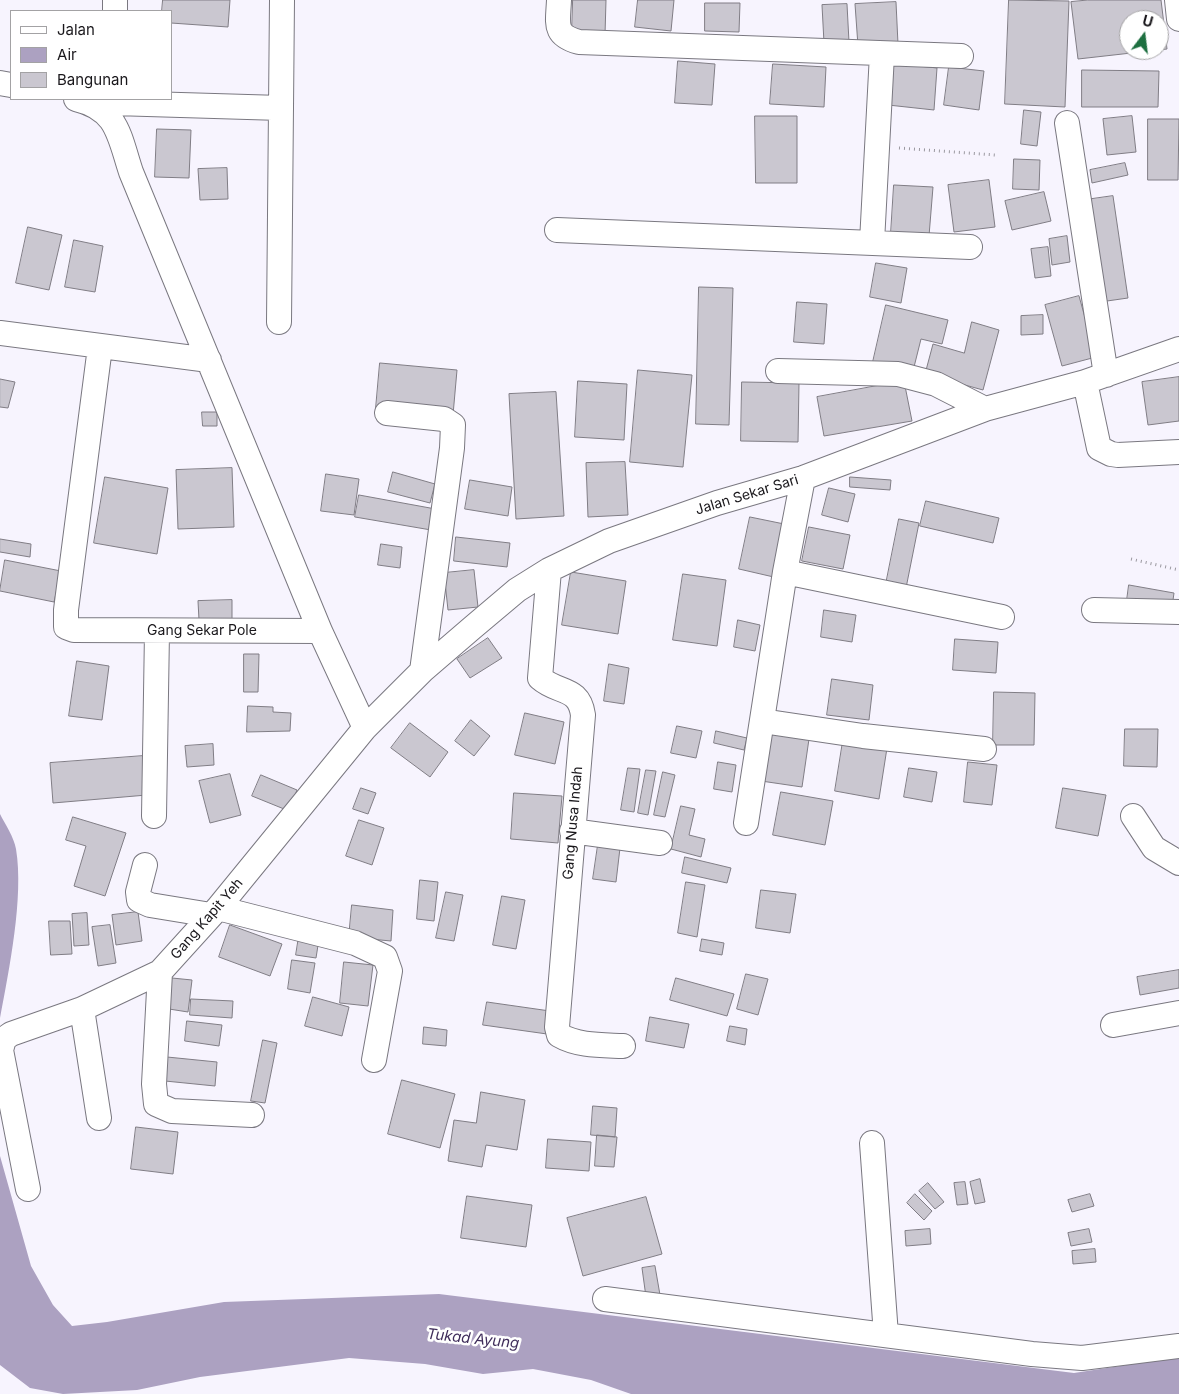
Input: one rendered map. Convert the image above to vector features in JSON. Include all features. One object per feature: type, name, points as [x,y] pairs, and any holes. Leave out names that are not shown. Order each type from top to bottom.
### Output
[{"type":"street","points":[[279,322],[282,0]]},
{"type":"street","points":[[559,0],[558,30],[564,38],[579,42],[962,56]]},
{"type":"street","points":[[1177,0],[1179,19]]},
{"type":"street","points":[[872,242],[882,54]]},
{"type":"street","points":[[78,100],[103,110],[114,107],[281,108]]},
{"type":"street","points":[[114,107],[131,172],[320,631],[365,728]]},
{"type":"street","points":[[1067,123],[1096,378],[1099,448],[1118,455],[1179,452]]},
{"type":"street","points":[[557,230],[970,247]]},
{"type":"street","points":[[0,333],[209,360]]},
{"type":"street","name":"Gang Sekar Pole","points":[[100,347],[66,610],[66,627],[82,630],[157,632],[320,631]]},
{"type":"street","name":"Jalan Sekar Sari","points":[[365,728],[422,671],[517,590],[550,570],[609,541],[718,503],[803,478],[985,410],[1096,378],[1179,349]]},
{"type":"street","points":[[778,370],[898,374],[936,384],[985,410]]},
{"type":"street","points":[[387,413],[450,421],[453,429],[422,671]]},
{"type":"street","points":[[746,823],[785,572],[803,478]]},
{"type":"street","name":"Gang Nusa Indah","points":[[550,570],[540,678],[546,683],[575,695],[581,703],[583,715],[557,1013],[559,1035],[581,1043],[623,1046]]},
{"type":"street","points":[[785,572],[1002,617]]},
{"type":"street","points":[[1094,610],[1179,612]]},
{"type":"street","points":[[154,816],[157,632]]},
{"type":"street","points":[[762,721],[863,736],[984,749]]},
{"type":"street","name":"Gang Kapit Yeh","points":[[28,1189],[2,1044],[4,1039],[11,1034],[82,1009],[160,972],[215,911],[365,728]]},
{"type":"street","points":[[1133,816],[1154,848],[1179,863]]},
{"type":"street","points":[[572,831],[660,843]]},
{"type":"street","points":[[145,865],[138,892],[139,900],[150,905],[215,911],[355,943],[385,957],[390,971],[374,1060]]},
{"type":"street","points":[[160,972],[154,1084],[156,1104],[172,1110],[252,1115]]},
{"type":"street","points":[[82,1009],[99,1118]]},
{"type":"street","points":[[1113,1025],[1179,1013]]},
{"type":"street","points":[[872,1143],[886,1335]]},
{"type":"street","points":[[605,1299],[1032,1354],[1082,1358],[1179,1346]]},
{"type":"path","points":[[876,147],[996,155]]},
{"type":"path","points":[[1131,559],[1179,570]]},
{"type":"water","points":[[0,814],[15,844],[18,889],[14,934],[0,1018]]},
{"type":"water","name":"Tukad Ayung","points":[[0,1156],[31,1266],[53,1305],[72,1326],[107,1322],[224,1302],[439,1294],[1074,1373],[1179,1357],[1179,1394],[631,1394],[591,1380],[533,1369],[483,1374],[425,1364],[349,1358],[200,1377],[137,1390],[63,1394],[30,1388],[0,1365]]},
{"type":"building","points":[[163,0],[230,0],[228,27],[172,23],[172,10],[162,10]]},
{"type":"building","points":[[573,0],[606,0],[605,35],[572,34]]},
{"type":"building","points":[[638,0],[674,0],[671,31],[635,27]]},
{"type":"building","points":[[1009,0],[1069,1],[1065,107],[1005,104]]},
{"type":"building","points":[[1088,0],[1161,0],[1162,10],[1119,10],[1119,54],[1078,59],[1071,2]]},
{"type":"building","points":[[896,2],[898,44],[858,46],[855,4]]},
{"type":"building","points":[[705,3],[740,3],[739,32],[705,31]]},
{"type":"building","points":[[847,4],[849,42],[824,43],[822,5]]},
{"type":"building","points":[[678,61],[715,64],[712,105],[675,103]]},
{"type":"building","points":[[892,63],[937,68],[934,110],[888,105]]},
{"type":"building","points":[[773,64],[826,67],[824,107],[770,104]]},
{"type":"building","points":[[949,67],[984,71],[979,110],[944,105]]},
{"type":"building","points":[[1082,70],[1159,71],[1158,107],[1082,107]]},
{"type":"building","points":[[1024,110],[1041,112],[1037,146],[1021,144]]},
{"type":"building","points":[[755,116],[797,116],[797,183],[756,183]]},
{"type":"building","points":[[1132,116],[1136,152],[1107,155],[1103,119]]},
{"type":"building","points":[[1148,119],[1179,119],[1178,180],[1148,180]]},
{"type":"building","points":[[157,129],[191,130],[189,178],[155,177]]},
{"type":"building","points":[[1014,159],[1040,160],[1039,190],[1013,189]]},
{"type":"building","points":[[1125,163],[1128,175],[1092,183],[1090,170]]},
{"type":"building","points":[[227,168],[228,199],[200,200],[198,169]]},
{"type":"building","points":[[989,180],[995,227],[954,232],[948,185]]},
{"type":"building","points":[[894,185],[933,187],[929,236],[891,233]]},
{"type":"building","points":[[1044,192],[1051,221],[1012,230],[1005,201]]},
{"type":"building","points":[[1113,196],[1128,298],[1100,302],[1085,200]]},
{"type":"building","points":[[28,227],[62,235],[49,290],[16,283]]},
{"type":"building","points":[[1067,236],[1070,262],[1052,265],[1049,239]]},
{"type":"building","points":[[74,240],[103,246],[95,292],[65,287]]},
{"type":"building","points":[[1048,247],[1051,276],[1035,278],[1031,249]]},
{"type":"building","points":[[876,263],[907,268],[901,303],[870,297]]},
{"type":"building","points":[[699,287],[733,288],[729,425],[696,424]]},
{"type":"building","points":[[1079,296],[1096,357],[1062,366],[1045,305]]},
{"type":"building","points":[[797,302],[827,304],[824,344],[794,342]]},
{"type":"building","points":[[886,305],[948,320],[942,344],[921,339],[913,371],[873,362]]},
{"type":"building","points":[[1043,315],[1043,334],[1021,335],[1021,316]]},
{"type":"building","points":[[972,322],[999,330],[983,390],[925,374],[933,344],[964,353]]},
{"type":"building","points":[[380,363],[457,370],[453,415],[376,408]]},
{"type":"building","points":[[638,370],[692,375],[683,467],[630,462]]},
{"type":"building","points":[[1179,377],[1179,421],[1148,425],[1142,382]]},
{"type":"building","points":[[0,379],[15,382],[8,408],[0,407]]},
{"type":"building","points":[[578,381],[627,384],[624,440],[575,437]]},
{"type":"building","points":[[904,381],[912,421],[824,436],[817,397]]},
{"type":"building","points":[[742,382],[799,383],[798,442],[741,441]]},
{"type":"building","points":[[556,392],[564,516],[516,519],[509,394]]},
{"type":"building","points":[[202,412],[217,412],[217,426],[203,426]]},
{"type":"building","points":[[625,462],[628,515],[588,517],[586,463]]},
{"type":"building","points":[[232,468],[234,527],[178,529],[176,470]]},
{"type":"building","points":[[393,472],[435,484],[430,503],[388,492]]},
{"type":"building","points":[[326,474],[359,479],[354,515],[321,511]]},
{"type":"building","points":[[105,477],[168,488],[157,554],[94,543]]},
{"type":"building","points":[[850,477],[891,480],[890,490],[850,487]]},
{"type":"building","points":[[470,480],[512,487],[508,516],[465,509]]},
{"type":"building","points":[[829,488],[855,494],[848,522],[822,515]]},
{"type":"building","points":[[359,495],[441,510],[437,531],[355,517]]},
{"type":"building","points":[[926,501],[999,518],[993,543],[920,526]]},
{"type":"building","points":[[750,517],[789,525],[778,578],[739,569]]},
{"type":"building","points":[[899,519],[919,523],[906,588],[886,584]]},
{"type":"building","points":[[809,527],[850,535],[843,569],[802,561]]},
{"type":"building","points":[[456,537],[510,543],[507,567],[454,561]]},
{"type":"building","points":[[0,539],[31,544],[30,557],[0,552]]},
{"type":"building","points":[[381,544],[402,547],[400,568],[378,565]]},
{"type":"building","points":[[5,560],[61,571],[54,602],[0,591]]},
{"type":"building","points":[[474,570],[478,607],[448,610],[444,573]]},
{"type":"building","points":[[571,572],[626,581],[618,634],[562,625]]},
{"type":"building","points":[[683,574],[726,580],[717,646],[673,640]]},
{"type":"building","points":[[1129,585],[1174,593],[1172,607],[1127,600]]},
{"type":"building","points":[[232,600],[232,620],[199,620],[198,601]]},
{"type":"building","points":[[824,610],[856,615],[852,642],[821,637]]},
{"type":"building","points":[[738,620],[760,625],[755,651],[734,647]]},
{"type":"building","points":[[488,638],[502,658],[470,678],[457,659]]},
{"type":"building","points":[[955,639],[998,642],[996,673],[953,670]]},
{"type":"building","points":[[244,654],[259,654],[258,692],[244,692]]},
{"type":"building","points":[[77,661],[109,666],[102,720],[69,716]]},
{"type":"building","points":[[609,664],[629,668],[624,704],[604,701]]},
{"type":"building","points":[[832,679],[873,685],[869,720],[827,715]]},
{"type":"building","points":[[994,692],[1035,693],[1034,745],[993,745]]},
{"type":"building","points":[[248,706],[273,707],[273,712],[291,713],[290,731],[247,732]]},
{"type":"building","points":[[525,713],[564,722],[555,764],[515,755]]},
{"type":"building","points":[[471,720],[490,736],[474,756],[455,741]]},
{"type":"building","points":[[410,723],[448,752],[430,777],[391,748]]},
{"type":"building","points":[[677,726],[702,731],[696,758],[671,753]]},
{"type":"building","points":[[1125,729],[1158,729],[1157,767],[1124,766]]},
{"type":"building","points":[[716,731],[747,738],[744,750],[714,743]]},
{"type":"building","points":[[769,733],[809,739],[802,787],[761,781]]},
{"type":"building","points":[[843,741],[887,748],[879,799],[835,791]]},
{"type":"building","points":[[213,744],[214,765],[187,767],[185,746]]},
{"type":"building","points":[[143,756],[147,795],[53,803],[50,763]]},
{"type":"building","points":[[718,762],[736,765],[732,792],[714,789]]},
{"type":"building","points":[[968,762],[997,765],[992,805],[964,802]]},
{"type":"building","points":[[628,768],[640,769],[634,812],[621,810]]},
{"type":"building","points":[[909,768],[937,772],[932,802],[904,797]]},
{"type":"building","points":[[646,770],[656,771],[648,815],[638,813]]},
{"type":"building","points":[[663,772],[675,775],[665,817],[654,815]]},
{"type":"building","points":[[230,774],[241,815],[210,823],[199,781]]},
{"type":"building","points":[[261,775],[297,790],[289,811],[252,796]]},
{"type":"building","points":[[361,788],[376,793],[368,814],[353,809]]},
{"type":"building","points":[[1063,788],[1106,795],[1098,836],[1056,828]]},
{"type":"building","points":[[781,792],[833,801],[825,845],[773,835]]},
{"type":"building","points":[[514,793],[562,796],[558,843],[511,839]]},
{"type":"building","points":[[681,806],[695,809],[689,835],[705,839],[701,857],[671,849]]},
{"type":"building","points":[[73,817],[126,833],[105,896],[74,886],[86,846],[66,840]]},
{"type":"building","points":[[359,820],[384,828],[372,865],[346,856]]},
{"type":"building","points":[[598,845],[620,848],[616,882],[593,879]]},
{"type":"building","points":[[685,857],[731,868],[727,883],[682,873]]},
{"type":"building","points":[[420,880],[438,882],[434,921],[417,919]]},
{"type":"building","points":[[686,882],[705,885],[697,937],[678,933]]},
{"type":"building","points":[[761,890],[796,894],[790,933],[756,928]]},
{"type":"building","points":[[446,892],[463,895],[454,941],[436,938]]},
{"type":"building","points":[[502,896],[525,900],[516,949],[493,945]]},
{"type":"building","points":[[352,905],[393,910],[391,941],[349,937]]},
{"type":"building","points":[[138,912],[142,941],[116,945],[112,915]]},
{"type":"building","points":[[87,913],[89,945],[74,946],[72,914]]},
{"type":"building","points":[[49,921],[70,921],[72,954],[51,955]]},
{"type":"building","points":[[110,925],[116,963],[98,966],[92,927]]},
{"type":"building","points":[[230,925],[282,944],[270,976],[219,957]]},
{"type":"building","points":[[299,936],[319,939],[316,958],[296,955]]},
{"type":"building","points":[[702,939],[724,943],[722,955],[700,951]]},
{"type":"building","points":[[292,960],[315,963],[310,993],[288,989]]},
{"type":"building","points":[[344,962],[373,965],[368,1006],[340,1003]]},
{"type":"building","points":[[1179,970],[1179,988],[1140,995],[1137,977]]},
{"type":"building","points":[[746,974],[768,979],[758,1015],[737,1009]]},
{"type":"building","points":[[172,978],[192,980],[188,1012],[169,1009]]},
{"type":"building","points":[[676,978],[734,994],[727,1016],[670,1000]]},
{"type":"building","points":[[313,997],[349,1007],[342,1036],[305,1026]]},
{"type":"building","points":[[191,999],[233,1001],[232,1018],[190,1015]]},
{"type":"building","points":[[487,1002],[550,1011],[547,1034],[483,1025]]},
{"type":"building","points":[[650,1017],[689,1024],[684,1048],[646,1041]]},
{"type":"building","points":[[187,1021],[222,1025],[219,1046],[185,1041]]},
{"type":"building","points":[[730,1026],[747,1029],[745,1045],[727,1041]]},
{"type":"building","points":[[424,1027],[447,1030],[446,1046],[423,1044]]},
{"type":"building","points":[[263,1040],[277,1043],[265,1103],[251,1101]]},
{"type":"building","points":[[167,1057],[217,1062],[215,1086],[165,1081]]},
{"type":"building","points":[[402,1080],[455,1094],[440,1148],[388,1134]]},
{"type":"building","points":[[481,1092],[525,1100],[517,1150],[486,1145],[482,1167],[448,1161],[454,1120],[476,1123]]},
{"type":"building","points":[[593,1106],[617,1108],[615,1137],[591,1135]]},
{"type":"building","points":[[136,1127],[178,1132],[173,1174],[131,1169]]},
{"type":"building","points":[[597,1135],[617,1137],[614,1167],[595,1166]]},
{"type":"building","points":[[548,1139],[591,1142],[589,1171],[546,1168]]},
{"type":"building","points":[[980,1179],[985,1202],[975,1204],[970,1182]]},
{"type":"building","points":[[965,1182],[968,1204],[957,1205],[954,1183]]},
{"type":"building","points":[[928,1183],[944,1202],[935,1209],[919,1191]]},
{"type":"building","points":[[915,1194],[932,1211],[924,1220],[907,1203]]},
{"type":"building","points":[[1090,1194],[1094,1206],[1072,1212],[1068,1200]]},
{"type":"building","points":[[467,1196],[532,1205],[526,1247],[461,1238]]},
{"type":"building","points":[[646,1197],[662,1254],[583,1276],[567,1218]]},
{"type":"building","points":[[930,1229],[931,1244],[906,1246],[905,1231]]},
{"type":"building","points":[[1089,1229],[1092,1242],[1071,1246],[1068,1233]]},
{"type":"building","points":[[1095,1249],[1096,1262],[1073,1264],[1072,1251]]},
{"type":"building","points":[[655,1266],[660,1295],[646,1297],[642,1268]]}]
